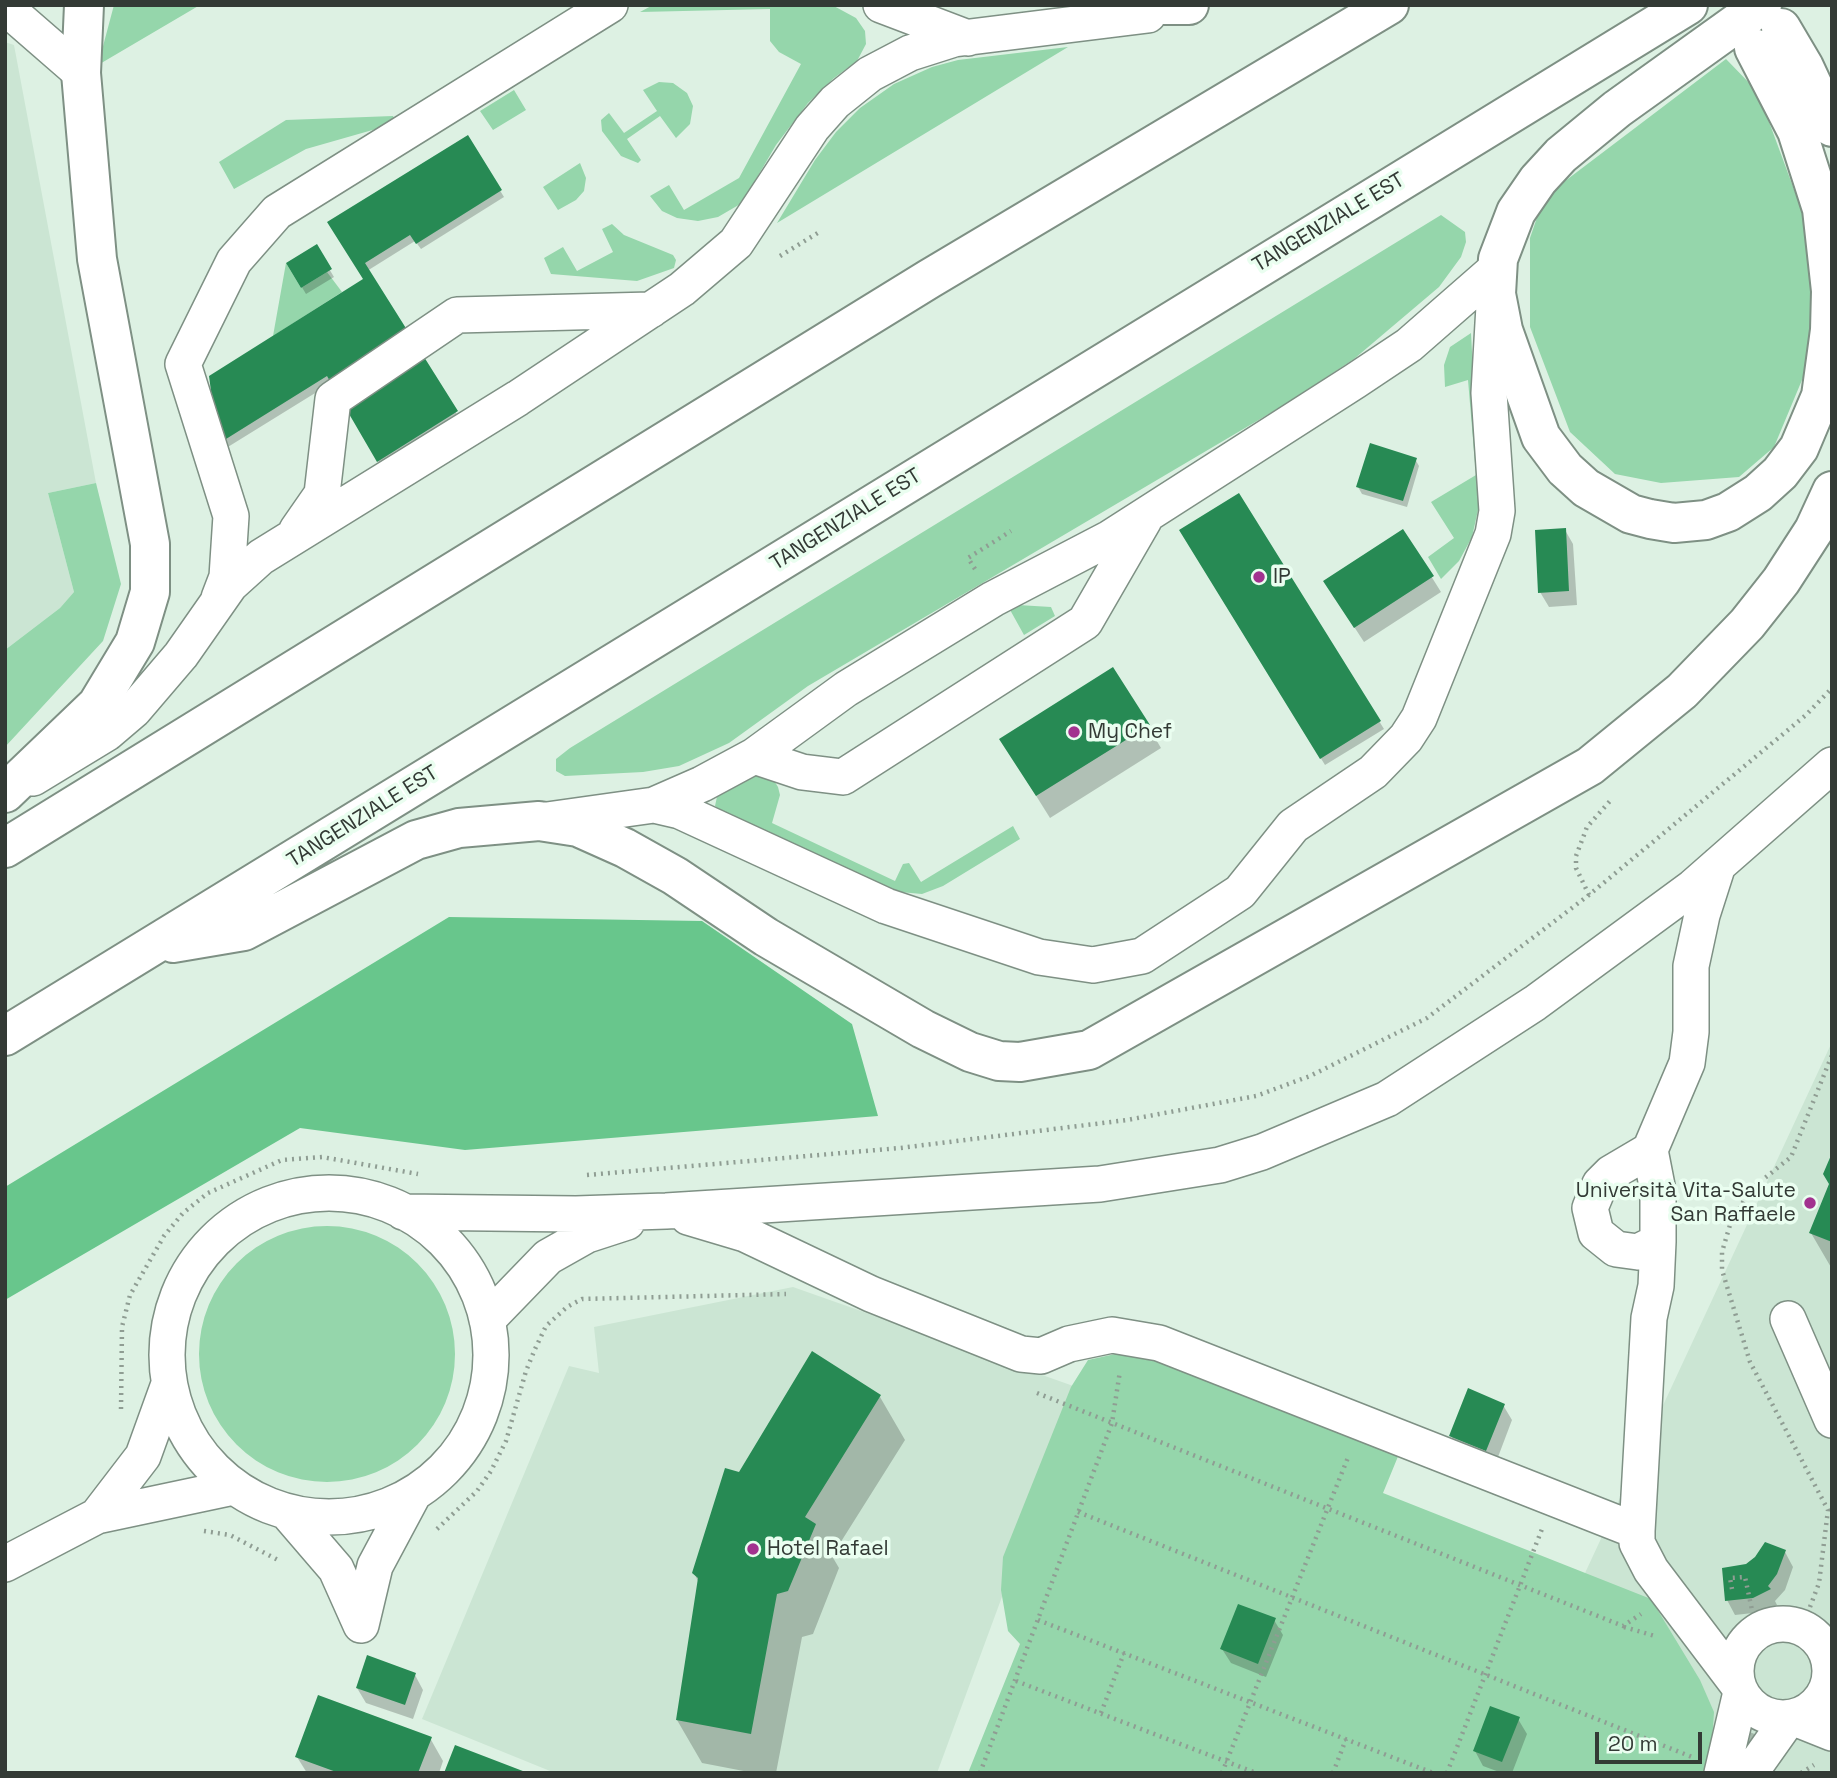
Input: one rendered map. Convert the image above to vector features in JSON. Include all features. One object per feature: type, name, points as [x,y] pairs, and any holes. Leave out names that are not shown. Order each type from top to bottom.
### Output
[{"type":"highway","points":[[5,794],[97,705],[135,642],[150,592],[150,544],[97,259],[81,73],[84,5]]},
{"type":"highway","points":[[1114,5],[1189,5]]},
{"type":"highway","points":[[5,848],[917,287],[1389,5]]},
{"type":"highway","name":"TANGENZIALE EST","points":[[5,1037],[1688,5]]},
{"type":"highway","points":[[1766,27],[1804,67],[1832,127]]},
{"type":"highway","points":[[1766,27],[1792,120],[1817,188],[1826,231],[1831,291],[1830,330],[1821,396],[1799,448],[1780,473],[1758,493],[1728,512],[1706,520],[1662,522],[1623,510],[1576,479],[1547,447],[1529,410],[1503,330],[1496,294],[1496,269],[1505,235],[1516,212],[1538,180],[1561,155],[1617,109],[1766,27]]},
{"type":"highway","points":[[153,946],[244,931],[416,840],[459,828],[539,821],[578,828],[625,848],[675,876],[766,937],[945,1041],[999,1061],[1020,1062],[1063,1057],[1088,1050],[1127,1031],[1590,766],[1682,691],[1747,624],[1782,581],[1814,530],[1832,491]]},
{"type":"street","points":[[218,599],[227,577],[232,516],[183,364],[234,261],[277,212],[610,5]]},
{"type":"street","points":[[881,5],[968,38]]},
{"type":"street","points":[[5,794],[121,722],[170,670],[218,599],[237,577],[261,557],[518,398],[682,289],[736,243],[797,147],[822,116],[846,92],[883,66],[939,43],[1199,5]]},
{"type":"street","points":[[5,7],[81,73]]},
{"type":"street","points":[[539,821],[654,805],[702,784],[754,756],[846,689],[993,599],[1110,538],[1409,345],[1496,269]]},
{"type":"street","points":[[654,805],[680,811],[886,906],[1039,957],[1093,965],[1142,956],[1240,892],[1293,825],[1373,772],[1406,738],[1419,718],[1483,562],[1497,511],[1489,393],[1496,269]]},
{"type":"street","points":[[289,542],[322,494],[334,399],[457,315],[651,310]]},
{"type":"street","points":[[754,756],[802,772],[843,777],[1085,622],[1148,514]]},
{"type":"street","points":[[403,1212],[576,1214],[666,1211],[1100,1184],[1220,1165],[1262,1153],[1387,1099],[1535,1003],[1718,865],[1832,765]]},
{"type":"street","points":[[1718,865],[1702,915],[1691,966],[1691,1032],[1687,1063],[1650,1150],[1658,1191],[1658,1242],[1656,1286],[1649,1318],[1637,1543],[1651,1570],[1665,1609],[1760,1712],[1790,1717],[1832,1733]]},
{"type":"street","points":[[1649,1318],[1628,1266],[1616,1250],[1605,1243],[1591,1221],[1593,1195],[1612,1173],[1650,1150]]},
{"type":"street","points":[[346,1194],[376,1200],[403,1212],[437,1234],[463,1265],[482,1301],[487,1320],[491,1360],[485,1400],[478,1419],[452,1461],[414,1493],[386,1507],[347,1516],[287,1512],[234,1487],[217,1473],[191,1441],[174,1405],[169,1384],[168,1335],[181,1287],[203,1253],[232,1225],[267,1205],[306,1195],[346,1194]]},
{"type":"street","points":[[487,1320],[548,1257],[587,1236],[666,1211],[745,1234],[871,1294],[1021,1354],[1041,1356],[1095,1338],[1126,1336],[1159,1343],[1637,1531]]},
{"type":"street","points":[[1616,1250],[1638,1252],[1658,1242]]},
{"type":"street","points":[[1788,1319],[1832,1420]]},
{"type":"street","points":[[97,1517],[143,1456],[169,1384]]},
{"type":"street","points":[[5,1564],[97,1517],[234,1487]]},
{"type":"street","points":[[287,1512],[336,1569],[361,1625],[375,1566],[414,1493]]},
{"type":"street","points":[[1665,1609],[1704,1623],[1767,1627],[1790,1625],[1826,1638],[1830,1679],[1824,1693],[1815,1705],[1790,1717],[1750,1773]]},
{"type":"street","points":[[1711,1766],[1740,1688],[1737,1665],[1750,1625]]},
{"type":"path","points":[[780,256],[821,231]]},
{"type":"path","points":[[968,558],[1011,531]]},
{"type":"path","points":[[582,1175],[901,1148],[1163,1115],[1256,1096],[1364,1052],[1427,1018],[1589,895],[1807,715],[1832,688]]},
{"type":"path","points":[[1589,895],[1576,868],[1580,842],[1598,810],[1620,793]]},
{"type":"path","points":[[121,1416],[122,1327],[130,1295],[163,1236],[183,1213],[208,1193],[282,1160],[322,1157],[422,1175]]},
{"type":"path","points":[[435,1531],[477,1491],[491,1471],[506,1441],[535,1349],[546,1326],[567,1307],[582,1299],[789,1294]]},
{"type":"path","points":[[980,1773],[1112,1423],[1126,1336]]},
{"type":"path","points":[[1034,1392],[1623,1626],[1657,1637]]},
{"type":"path","points":[[1222,1773],[1362,1423]]},
{"type":"path","points":[[1447,1773],[1553,1499]]},
{"type":"path","points":[[1078,1512],[1711,1766]]},
{"type":"path","points":[[190,1529],[230,1535],[312,1581],[336,1569]]},
{"type":"path","points":[[1732,1589],[1730,1578],[1745,1577],[1750,1625]]},
{"type":"path","points":[[1623,1626],[1665,1609]]},
{"type":"path","points":[[1038,1619],[1433,1773]]},
{"type":"path","points":[[1101,1713],[1124,1653]]},
{"type":"path","points":[[1016,1681],[1256,1773]]},
{"type":"path","points":[[1333,1773],[1346,1739]]},
{"type":"shaded area","points":[[5,42],[14,45],[96,483],[48,493],[74,592],[60,608],[5,650]]},
{"type":"shaded area","points":[[1832,1042],[1832,1773],[1492,1773]]},
{"type":"shaded area","points":[[793,1287],[1079,1388],[937,1773],[555,1773],[422,1719],[569,1366],[599,1373],[594,1327]]},
{"type":"green space","points":[[114,5],[200,5],[98,65]]},
{"type":"green space","points":[[653,5],[832,5],[856,18],[865,31],[866,44],[857,61],[808,103],[776,145],[742,203],[718,217],[698,221],[677,218],[662,211],[650,196],[669,185],[684,210],[739,178],[801,64],[779,52],[770,41],[770,9],[640,12]]},
{"type":"green space","points":[[1068,47],[777,223],[815,160],[836,132],[860,108],[894,84],[932,67],[958,60]]},
{"type":"green space","points":[[1726,59],[1758,92],[1809,230],[1817,344],[1774,447],[1739,477],[1661,483],[1615,474],[1570,432],[1530,327],[1530,238],[1544,197]]},
{"type":"green space","points":[[659,82],[673,83],[687,93],[693,106],[690,124],[676,138],[660,116],[627,139],[641,160],[638,163],[621,156],[602,131],[601,120],[609,113],[624,133],[657,111],[643,90]]},
{"type":"green space","points":[[514,90],[526,110],[493,130],[480,111]]},
{"type":"green space","points":[[393,116],[397,123],[306,149],[234,189],[219,162],[286,120]]},
{"type":"green space","points":[[580,163],[586,178],[584,191],[576,200],[558,210],[543,187]]},
{"type":"green space","points":[[1441,215],[1465,232],[1466,242],[1461,257],[1439,287],[1354,359],[1284,405],[808,686],[729,743],[679,766],[643,772],[565,776],[556,771],[556,759],[570,748]]},
{"type":"green space","points":[[612,224],[624,235],[673,255],[676,260],[674,268],[637,281],[551,274],[544,258],[563,247],[577,271],[613,252],[602,229]]},
{"type":"green space","points":[[286,263],[301,288],[327,272],[342,292],[273,336]]},
{"type":"green space","points":[[1471,333],[1480,501],[1472,537],[1459,561],[1441,579],[1428,557],[1454,538],[1431,502],[1476,475],[1468,380],[1445,387],[1444,365],[1450,347]]},
{"type":"green space","points":[[96,483],[121,584],[103,641],[5,747],[5,650],[60,608],[74,592],[48,493]]},
{"type":"green space","points":[[1018,605],[1051,607],[1055,616],[1024,635],[1009,608]]},
{"type":"green space","points":[[755,774],[773,779],[778,787],[780,795],[772,823],[895,881],[903,864],[909,863],[921,882],[1013,826],[1020,839],[943,886],[922,894],[900,892],[726,815],[715,806],[718,792]]},
{"type":"green space","points":[[449,917],[702,921],[852,1024],[878,1116],[465,1150],[300,1128],[5,1300],[5,1187]]},
{"type":"green space","points":[[327,1226],[364,1232],[387,1241],[408,1255],[426,1273],[445,1305],[455,1354],[449,1391],[440,1414],[426,1435],[408,1453],[376,1472],[327,1482],[290,1476],[267,1467],[246,1453],[228,1435],[209,1403],[199,1354],[205,1317],[214,1294],[228,1273],[246,1255],[278,1236]]},
{"type":"green space","points":[[1138,1349],[1399,1454],[1383,1493],[1651,1599],[1700,1680],[1714,1712],[1712,1743],[1705,1773],[968,1773],[1020,1644],[1008,1631],[1001,1590],[1003,1557],[1071,1387],[1088,1360]]},
{"type":"building","points":[[468,135],[502,190],[416,244],[410,235],[365,263],[458,411],[377,462],[327,376],[218,444],[209,376],[363,279],[327,222]]},
{"type":"building","points":[[317,244],[332,269],[301,288],[286,263]]},
{"type":"building","points":[[1370,443],[1417,458],[1403,501],[1356,487]]},
{"type":"building","points":[[1239,493],[1381,721],[1320,759],[1179,530]]},
{"type":"building","points":[[1566,528],[1569,591],[1538,593],[1535,530]]},
{"type":"building","points":[[1403,529],[1434,576],[1354,628],[1323,581]]},
{"type":"building","name":"My Chef","points":[[1113,667],[1150,725],[1036,796],[999,739]]},
{"type":"building","points":[[1832,1153],[1832,1242],[1809,1233],[1829,1184],[1823,1174]]},
{"type":"building","name":"Hotel Rafael","points":[[812,1351],[881,1395],[805,1517],[816,1524],[788,1591],[777,1594],[751,1734],[676,1720],[698,1578],[692,1573],[725,1468],[739,1472]]},
{"type":"building","points":[[1468,1388],[1505,1404],[1486,1451],[1449,1436]]},
{"type":"building","points":[[1765,1542],[1786,1550],[1777,1574],[1768,1586],[1771,1589],[1753,1598],[1725,1601],[1722,1568],[1746,1564],[1755,1557]]},
{"type":"building","points":[[1238,1604],[1276,1618],[1258,1664],[1220,1649]]},
{"type":"building","points":[[367,1655],[416,1673],[405,1705],[356,1688]]},
{"type":"building","points":[[318,1695],[432,1737],[418,1773],[339,1773],[295,1757]]},
{"type":"building","points":[[1490,1706],[1520,1717],[1502,1762],[1473,1751]]},
{"type":"building","points":[[455,1745],[528,1773],[444,1773]]},
{"type":"place","name":"IP","points":[[1259,577]]},
{"type":"place","name":"My Chef","points":[[1074,732]]},
{"type":"place","name":"Università Vita-Salute San Raffaele","points":[[1810,1203]]},
{"type":"place","name":"Hotel Rafael","points":[[753,1549]]}]
